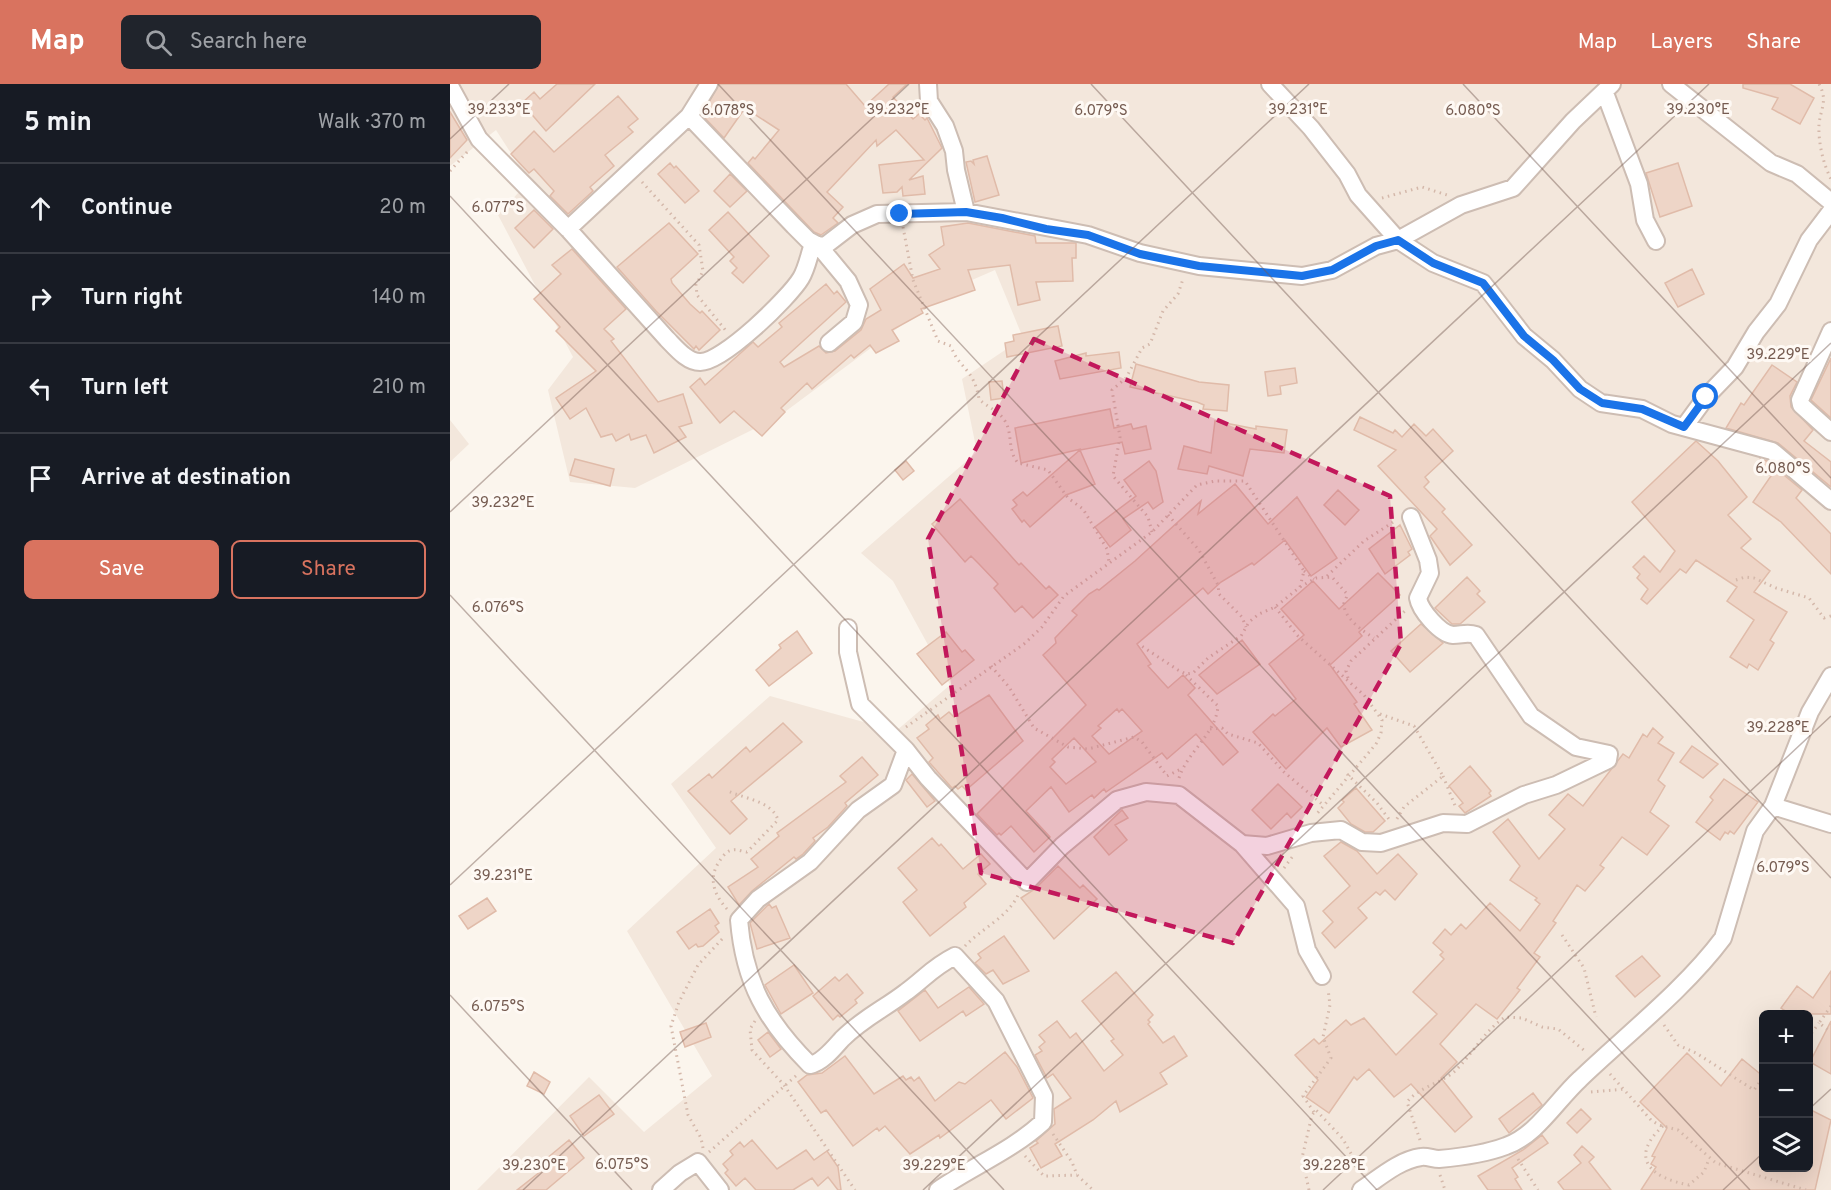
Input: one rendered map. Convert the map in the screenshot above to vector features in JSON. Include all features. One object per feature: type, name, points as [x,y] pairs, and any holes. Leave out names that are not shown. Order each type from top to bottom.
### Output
[{"type":"street","points":[[568,229],[689,116],[709,84]]},
{"type":"street","points":[[928,84],[929,101],[945,126],[954,151],[966,212]]},
{"type":"street","points":[[1270,84],[1311,128],[1347,174],[1358,195],[1398,240],[1433,263],[1483,283],[1524,336],[1553,360],[1580,389],[1602,403],[1642,409],[1684,427],[1772,451],[1831,501]]},
{"type":"street","points":[[1671,84],[1771,163],[1797,174],[1831,202]]},
{"type":"street","points":[[450,86],[479,139],[568,229],[621,290],[684,355],[701,363],[712,361],[772,310],[800,279],[816,245]]},
{"type":"street","points":[[816,245],[826,245],[860,221],[877,214],[966,212],[1088,235],[1140,254],[1192,264],[1302,276],[1332,270],[1376,246],[1398,240],[1461,205],[1513,188],[1573,121],[1608,88],[1639,184],[1645,220],[1656,241]]},
{"type":"street","points":[[689,116],[816,245],[848,281],[860,305],[854,322],[829,344]]},
{"type":"street","points":[[1684,427],[1706,397],[1735,367],[1756,332],[1778,304],[1809,240],[1831,211]]},
{"type":"street","points":[[1831,332],[1800,400],[1801,405],[1831,432]]},
{"type":"street","points":[[1242,844],[1267,846],[1305,834],[1341,830],[1362,842],[1381,843],[1443,823],[1467,824],[1524,795],[1556,785],[1608,760],[1611,756],[1576,747],[1531,717],[1476,635],[1468,632],[1451,635],[1443,631],[1422,609],[1418,598],[1430,573],[1428,560],[1411,517]]},
{"type":"street","points":[[848,628],[849,652],[860,704],[891,738],[906,750],[928,778],[1027,882],[1062,846],[1118,800],[1146,792],[1179,795],[1242,844],[1296,906],[1307,950],[1322,976]]},
{"type":"street","points":[[1367,1186],[1388,1171],[1422,1157],[1434,1159],[1472,1156],[1508,1146],[1535,1126],[1620,1039],[1653,1011],[1712,953],[1723,938],[1755,831],[1773,806],[1810,712],[1831,676]]},
{"type":"street","points":[[906,750],[893,785],[858,810],[810,862],[758,899],[739,922],[742,957],[751,985],[762,1005],[810,1065],[818,1062],[831,1051],[860,1021],[906,992],[932,968],[955,956],[996,1001],[1012,1038],[1044,1096],[1043,1122],[1011,1147],[938,1190]]},
{"type":"street","points":[[1773,806],[1831,824]]},
{"type":"street","points":[[661,1190],[680,1173],[698,1162],[720,1190]]},
{"type":"path","points":[[1819,84],[1825,98],[1819,128],[1824,164],[1831,179]]},
{"type":"path","points":[[450,171],[479,139]]},
{"type":"path","points":[[638,165],[641,180],[699,245],[702,271],[696,285],[697,295],[714,320],[736,342]]},
{"type":"path","points":[[1358,195],[1383,198],[1422,186],[1441,191],[1461,205]]},
{"type":"path","points":[[900,214],[913,280],[938,341],[951,346],[955,355],[970,371],[979,399],[1005,421],[1014,458],[1022,465],[1048,470],[1068,498],[1083,509],[1107,549],[1109,562]]},
{"type":"path","points":[[1152,532],[1148,517],[1113,476],[1120,438],[1112,390],[1126,378],[1142,348],[1149,344],[1163,311],[1178,294],[1184,275],[1192,264]]},
{"type":"path","points":[[891,738],[1024,644],[1042,627],[1064,596],[1152,532],[1197,485],[1215,481],[1245,481],[1304,571],[1314,579]]},
{"type":"path","points":[[1168,515],[1199,550],[1218,585],[1219,594],[1242,616],[1246,627]]},
{"type":"path","points":[[1186,674],[1192,674],[1208,658],[1241,636],[1246,627],[1259,614],[1275,607],[1314,579],[1327,576],[1381,528],[1402,517],[1411,517]]},
{"type":"path","points":[[1300,587],[1304,571]]},
{"type":"path","points":[[1327,576],[1332,577],[1347,594],[1344,603],[1348,615],[1363,631],[1374,638]]},
{"type":"path","points":[[1736,580],[1754,578],[1776,588],[1809,598],[1824,618],[1831,616]]},
{"type":"path","points":[[1349,680],[1346,671],[1351,661],[1418,598]]},
{"type":"path","points":[[1274,881],[1323,805],[1347,774],[1376,744],[1383,724],[1380,714],[1349,680],[1298,636],[1275,607]]},
{"type":"path","points":[[1140,645],[1186,674],[1218,706],[1217,719],[1183,768],[1179,795]]},
{"type":"path","points":[[991,666],[1008,687],[1034,728],[1068,747],[1088,749],[1134,737],[1142,742],[1167,777],[1183,768]]},
{"type":"path","points":[[1380,714],[1414,726],[1443,776],[1460,824]]},
{"type":"path","points":[[1209,729],[1222,729],[1228,734],[1258,743],[1284,772],[1323,805]]},
{"type":"path","points":[[1347,774],[1377,803],[1393,826],[1404,807],[1443,776]]},
{"type":"path","points":[[728,791],[765,804],[776,812],[778,820],[747,852],[736,849],[729,851],[715,868],[712,880],[716,894],[739,922],[698,966],[679,1002],[671,1026],[688,1114],[701,1138],[704,1156],[810,1065]]},
{"type":"path","points":[[955,956],[1014,903],[1027,882]]},
{"type":"path","points":[[1562,935],[1584,968],[1596,1017]]},
{"type":"path","points":[[1322,976],[1330,1005],[1323,1037],[1332,1058],[1303,1096],[1314,1112],[1319,1112],[1343,1139],[1367,1186]]},
{"type":"path","points":[[762,1005],[750,1029],[750,1044],[765,1067],[784,1085],[855,1190]]},
{"type":"path","points":[[1813,1033],[1831,1006]]},
{"type":"path","points":[[1653,1011],[1678,1045],[1696,1053],[1754,1090],[1759,1083]]},
{"type":"path","points":[[1422,1157],[1422,1148],[1407,1102],[1424,1088],[1454,1071],[1488,1031],[1505,1017],[1522,1018],[1542,1027],[1558,1029],[1599,1062],[1651,1120],[1678,1130],[1709,1159],[1806,1190]]},
{"type":"path","points":[[1820,1023],[1831,1032]]},
{"type":"path","points":[[1587,1093],[1606,1089],[1625,1089]]},
{"type":"path","points":[[1309,1190],[1302,1158],[1314,1112]]},
{"type":"path","points":[[1043,1122],[1060,1142],[1077,1175],[1093,1190]]},
{"type":"path","points":[[1663,1126],[1644,1152],[1644,1160],[1650,1168],[1664,1177],[1689,1185],[1704,1172],[1709,1159]]},
{"type":"path","points":[[1508,1146],[1538,1190]]},
{"type":"path","points":[[1011,1147],[1023,1154],[1044,1176],[1077,1175]]},
{"type":"highlighted area","points":[[1034,339],[1390,496],[1401,644],[1233,943],[981,873],[928,539]]},
{"type":"shaded area","points":[[450,84],[1831,84],[1831,1190],[477,1190],[589,1077],[644,1132],[712,1076],[627,931],[716,848],[671,784],[770,696],[896,731],[950,685],[893,581],[861,553],[977,452],[962,379],[1023,338],[995,270],[949,290],[778,417],[635,488],[570,482],[548,390],[573,357],[498,215],[529,181],[496,130],[450,166]]},
{"type":"shaded area","points":[[450,420],[469,444],[450,462]]},
{"type":"building","points":[[557,84],[595,84],[546,131],[522,103],[534,92],[540,99]]},
{"type":"building","points":[[719,84],[846,84],[865,106],[889,84],[907,84],[893,97],[913,119],[919,114],[925,120],[927,118],[942,148],[909,180],[923,176],[925,194],[903,196],[902,187],[897,192],[883,193],[879,165],[924,160],[896,130],[877,146],[876,140],[827,192],[843,207],[833,218],[838,223],[821,235],[814,232],[748,163],[753,157],[755,159],[779,130],[745,108],[724,138],[702,115]]},
{"type":"building","points":[[1743,84],[1790,84],[1814,98],[1800,124],[1772,109],[1778,98],[1743,88]]},
{"type":"building","points":[[618,96],[638,119],[628,127],[633,132],[605,155],[614,166],[590,187],[593,191],[568,214],[550,196],[554,191],[534,169],[529,173],[511,154],[534,131],[554,152]]},
{"type":"building","points":[[450,112],[467,140],[450,158]]},
{"type":"building","points":[[987,156],[999,195],[975,202],[966,162],[971,161],[974,164],[973,160]]},
{"type":"building","points":[[670,163],[674,168],[676,166],[699,191],[685,203],[658,174]]},
{"type":"building","points":[[1678,163],[1692,206],[1660,217],[1646,173]]},
{"type":"building","points":[[730,174],[747,191],[730,207],[714,191]]},
{"type":"building","points":[[534,210],[553,229],[534,248],[515,228]]},
{"type":"building","points":[[728,212],[769,256],[743,283],[732,273],[737,268],[730,261],[734,257],[709,230]]},
{"type":"building","points":[[669,223],[698,254],[671,279],[672,283],[690,304],[700,313],[702,311],[720,330],[699,350],[696,346],[694,349],[656,311],[617,267]]},
{"type":"building","points":[[968,223],[1035,236],[1036,243],[1076,243],[1076,258],[1072,258],[1073,281],[1036,282],[1040,300],[1018,305],[1010,265],[968,270],[975,290],[921,309],[923,313],[892,330],[899,341],[876,353],[870,345],[854,358],[851,355],[812,389],[807,383],[781,408],[785,412],[762,436],[734,411],[720,423],[690,387],[700,378],[705,385],[753,342],[758,347],[782,327],[779,323],[826,284],[834,294],[837,291],[846,302],[780,362],[784,367],[819,346],[826,353],[835,351],[861,330],[866,319],[881,310],[870,289],[904,264],[913,278],[940,269],[929,255],[944,245],[941,227]]},
{"type":"building","points":[[572,249],[626,309],[604,329],[614,339],[611,341],[658,402],[683,394],[692,423],[679,427],[686,437],[654,453],[646,435],[631,440],[629,434],[616,441],[612,434],[601,437],[586,408],[570,419],[556,398],[596,371],[556,331],[560,327],[534,299],[561,274],[552,265]]},
{"type":"building","points":[[1692,269],[1704,294],[1678,307],[1665,283]]},
{"type":"building","points":[[1058,326],[1062,346],[1007,357],[1005,343],[1014,341],[1013,335]]},
{"type":"building","points":[[1119,352],[1121,368],[1060,379],[1055,361],[1086,353],[1086,356]]},
{"type":"building","points":[[1831,358],[1831,418],[1811,400]]},
{"type":"building","points":[[1136,364],[1199,382],[1229,385],[1227,411],[1203,409],[1204,405],[1197,402],[1130,387]]},
{"type":"building","points":[[1772,365],[1797,382],[1790,396],[1791,407],[1813,430],[1804,441],[1831,462],[1831,487],[1778,443],[1726,428],[1741,403],[1744,405]]},
{"type":"building","points":[[1295,368],[1297,383],[1280,386],[1281,394],[1268,396],[1265,372]]},
{"type":"building","points":[[1002,381],[1004,398],[991,400],[989,382]]},
{"type":"building","points":[[1110,409],[1114,428],[1131,424],[1133,429],[1146,426],[1151,449],[1125,454],[1122,442],[1080,450],[1095,484],[1066,495],[1030,527],[1024,520],[1022,522],[1012,509],[1017,505],[1013,500],[1023,492],[1027,496],[1081,449],[1021,463],[1015,428]]},
{"type":"building","points":[[1360,417],[1393,433],[1395,430],[1402,437],[1414,424],[1426,436],[1433,429],[1453,451],[1425,477],[1429,482],[1424,487],[1445,509],[1442,512],[1472,545],[1450,565],[1430,536],[1437,529],[1378,466],[1396,450],[1354,430]]},
{"type":"building","points":[[1215,421],[1256,429],[1256,426],[1287,430],[1284,453],[1250,449],[1243,476],[1209,466],[1207,474],[1178,469],[1184,446],[1211,453]]},
{"type":"building","points":[[1696,441],[1718,461],[1747,497],[1728,515],[1751,539],[1741,548],[1770,571],[1754,592],[1787,612],[1770,640],[1774,643],[1758,670],[1749,664],[1747,668],[1730,657],[1754,620],[1727,601],[1737,587],[1696,560],[1686,573],[1680,569],[1647,604],[1641,599],[1648,589],[1637,578],[1640,574],[1633,567],[1644,556],[1660,572],[1675,551],[1632,502]]},
{"type":"building","points":[[575,459],[614,469],[610,486],[570,475]]},
{"type":"building","points":[[1760,459],[1767,461],[1802,490],[1796,498],[1831,534],[1831,574],[1781,522],[1753,502],[1771,476],[1756,465]]},
{"type":"building","points":[[906,461],[914,471],[903,480],[895,470]]},
{"type":"building","points":[[1149,461],[1156,471],[1163,502],[1153,509],[1148,502],[1123,519],[1131,530],[1110,547],[1095,527],[1136,496],[1124,480]]},
{"type":"building","points":[[1235,484],[1268,524],[1297,497],[1337,558],[1311,576],[1285,540],[1254,565],[1252,563],[1221,582],[1208,594],[1203,588],[1137,644],[1151,664],[1148,666],[1168,688],[1183,675],[1195,688],[1188,695],[1238,752],[1223,765],[1196,734],[1167,759],[1162,753],[1106,792],[1104,789],[1094,798],[1092,795],[1069,812],[1051,787],[1026,811],[1050,837],[1034,852],[1011,826],[1001,835],[999,833],[997,835],[977,814],[1086,705],[1043,655],[1056,643],[1055,638],[1077,615],[1072,611],[1089,594],[1099,590],[1135,561],[1201,501],[1198,514]],"holes":[[[1117,709],[1119,712],[1122,709],[1142,731],[1109,754],[1092,736],[1101,728],[1098,726]],[[1074,738],[1096,762],[1066,784],[1050,767],[1055,762],[1052,759]]]},
{"type":"building","points":[[1338,490],[1359,510],[1345,525],[1324,505]]},
{"type":"building","points":[[960,499],[1019,565],[1021,563],[1046,589],[1049,586],[1058,595],[1033,618],[1022,606],[1015,612],[994,588],[998,584],[971,556],[965,562],[932,524]]},
{"type":"building","points":[[1400,525],[1412,549],[1408,552],[1410,555],[1385,574],[1369,549]]},
{"type":"building","points":[[1378,573],[1400,595],[1359,632],[1362,636],[1330,665],[1357,702],[1354,704],[1372,730],[1341,747],[1327,728],[1286,769],[1253,732],[1273,714],[1275,716],[1296,699],[1269,664],[1304,635],[1281,609],[1313,581],[1339,609]]},
{"type":"building","points":[[1467,577],[1480,591],[1477,594],[1485,602],[1460,624],[1452,624],[1435,608]]},
{"type":"building","points":[[1421,624],[1443,643],[1410,672],[1391,651]]},
{"type":"building","points":[[797,631],[812,653],[769,686],[756,670],[781,648],[779,645]]},
{"type":"building","points":[[946,632],[962,652],[965,650],[974,660],[942,685],[917,654]]},
{"type":"building","points":[[1242,640],[1260,664],[1217,694],[1199,675]]},
{"type":"building","points":[[989,695],[1023,741],[966,790],[962,786],[958,789],[955,786],[952,788],[929,762],[933,758],[917,738],[929,729],[926,725],[938,715],[940,719],[949,712],[954,717]]},
{"type":"building","points":[[783,723],[802,742],[731,801],[747,819],[730,834],[688,791],[709,774],[712,778],[746,747],[750,752]]},
{"type":"building","points":[[1653,728],[1663,737],[1658,743],[1674,753],[1658,780],[1665,786],[1650,812],[1669,826],[1647,855],[1622,837],[1600,865],[1604,868],[1585,891],[1577,885],[1553,921],[1556,923],[1534,953],[1540,957],[1517,988],[1520,990],[1497,1019],[1476,1004],[1440,1044],[1457,1062],[1441,1078],[1472,1117],[1455,1132],[1411,1084],[1394,1097],[1369,1069],[1357,1080],[1354,1077],[1329,1113],[1306,1097],[1318,1080],[1295,1055],[1314,1039],[1319,1044],[1346,1020],[1351,1025],[1364,1018],[1396,1055],[1437,1014],[1413,992],[1444,959],[1440,955],[1443,952],[1433,943],[1445,929],[1451,935],[1461,924],[1466,929],[1490,903],[1520,931],[1540,904],[1535,900],[1537,898],[1510,880],[1520,866],[1493,832],[1508,819],[1539,859],[1565,829],[1549,815],[1568,794],[1583,806],[1623,754],[1629,758],[1643,734],[1647,737]]},
{"type":"building","points":[[1692,746],[1718,764],[1703,778],[1680,762]]},
{"type":"building","points":[[862,757],[878,775],[845,803],[847,806],[828,827],[813,838],[815,841],[803,854],[796,859],[794,857],[752,891],[739,905],[728,887],[758,867],[751,859],[779,836],[777,833],[846,782],[840,776]]},
{"type":"building","points":[[1470,766],[1491,791],[1489,793],[1491,796],[1465,813],[1459,806],[1463,803],[1449,786]]},
{"type":"building","points":[[912,774],[935,801],[927,807],[906,780]]},
{"type":"building","points":[[1724,779],[1758,802],[1734,834],[1730,831],[1728,834],[1725,832],[1720,840],[1696,822],[1713,800],[1710,797]]},
{"type":"building","points":[[1278,784],[1302,807],[1291,818],[1287,813],[1271,829],[1252,810]]},
{"type":"building","points":[[1356,788],[1385,821],[1373,832],[1365,832],[1351,824],[1338,808],[1344,802],[1342,800]]},
{"type":"building","points":[[1122,810],[1128,818],[1115,825],[1127,840],[1109,855],[1094,837]]},
{"type":"building","points":[[932,838],[939,846],[941,844],[963,869],[981,854],[990,864],[978,874],[986,884],[964,903],[966,907],[930,936],[903,902],[917,890],[898,868]]},
{"type":"building","points":[[1341,842],[1357,851],[1377,874],[1398,854],[1417,874],[1395,900],[1385,890],[1380,895],[1376,892],[1358,908],[1367,918],[1335,948],[1322,933],[1333,922],[1323,911],[1350,886],[1324,856]]},
{"type":"building","points":[[1058,866],[1080,888],[1083,885],[1097,899],[1054,939],[1021,898],[1035,889]]},
{"type":"building","points":[[487,898],[496,911],[468,929],[459,916]]},
{"type":"building","points":[[769,904],[772,908],[776,906],[790,938],[757,949],[750,923]]},
{"type":"building","points":[[710,909],[719,923],[715,926],[719,932],[703,946],[698,947],[696,944],[689,949],[677,932]]},
{"type":"building","points":[[1004,936],[1029,971],[1003,984],[993,970],[986,974],[975,963],[981,958],[978,954]]},
{"type":"building","points":[[1642,956],[1660,976],[1635,997],[1616,976]]},
{"type":"building","points":[[794,965],[813,993],[781,1014],[765,985]]},
{"type":"building","points":[[1831,971],[1831,1014],[1813,1014],[1813,1010],[1784,1010],[1781,1008],[1797,986],[1813,998]]},
{"type":"building","points":[[1116,972],[1153,1015],[1148,1020],[1150,1022],[1148,1024],[1163,1043],[1174,1036],[1187,1056],[1160,1073],[1167,1084],[1120,1112],[1116,1101],[1093,1120],[1055,1144],[1062,1156],[1041,1168],[1030,1148],[1038,1143],[1036,1141],[1055,1124],[1054,1109],[1071,1098],[1053,1074],[1047,1078],[1035,1055],[1042,1051],[1039,1047],[1045,1042],[1039,1035],[1057,1021],[1070,1038],[1076,1033],[1104,1071],[1123,1055],[1111,1041],[1114,1039],[1082,1001]]},
{"type":"building","points":[[847,974],[863,993],[855,1000],[857,1003],[833,1020],[813,996],[835,977],[839,981]]},
{"type":"building","points":[[969,987],[984,1004],[966,1016],[963,1011],[920,1041],[898,1011],[925,990],[938,1008]]},
{"type":"building","points":[[1831,1021],[1831,1074],[1813,1064],[1813,1056]]},
{"type":"building","points":[[706,1023],[711,1037],[685,1047],[680,1032]]},
{"type":"building","points":[[768,1032],[781,1049],[770,1057],[758,1040]]},
{"type":"building","points":[[1005,1052],[1017,1067],[1033,1098],[1006,1119],[991,1100],[940,1138],[939,1135],[910,1154],[885,1126],[879,1131],[877,1128],[853,1146],[826,1110],[821,1113],[798,1082],[807,1075],[822,1073],[845,1056],[874,1094],[903,1076],[906,1080],[911,1077],[914,1081],[919,1077],[935,1101],[959,1082],[965,1084]]},
{"type":"building","points":[[1687,1053],[1721,1086],[1742,1059],[1759,1073],[1759,1172],[1813,1172],[1813,1111],[1831,1120],[1815,1190],[1641,1190],[1656,1167],[1651,1164],[1655,1157],[1652,1156],[1667,1128],[1640,1102]]},
{"type":"building","points":[[534,1072],[550,1082],[544,1094],[527,1086]]},
{"type":"building","points":[[1533,1093],[1542,1105],[1509,1133],[1499,1119]]},
{"type":"building","points":[[599,1095],[614,1114],[584,1136],[570,1116]]},
{"type":"building","points":[[1581,1109],[1591,1119],[1577,1133],[1567,1123]]},
{"type":"building","points":[[1542,1135],[1548,1143],[1512,1168],[1518,1177],[1515,1179],[1522,1190],[1488,1190],[1478,1176],[1523,1150]]},
{"type":"building","points":[[569,1140],[584,1158],[546,1190],[517,1190],[550,1164],[546,1159]]},
{"type":"building","points":[[752,1140],[777,1169],[806,1150],[814,1160],[827,1151],[838,1167],[841,1190],[838,1190],[828,1177],[818,1186],[812,1178],[793,1190],[756,1190],[745,1178],[736,1186],[725,1173],[728,1170],[723,1164],[733,1155],[730,1151],[740,1142],[744,1147]]},
{"type":"building","points":[[1582,1146],[1594,1157],[1589,1162],[1611,1190],[1564,1190],[1558,1182],[1581,1163],[1574,1155]]},
{"type":"route","points":[[900,214],[966,212],[1046,229],[1088,235],[1140,254],[1199,266],[1302,276],[1332,270],[1376,246],[1398,240],[1433,263],[1483,283],[1524,336],[1553,360],[1580,389],[1602,403],[1642,409],[1672,424],[1684,427],[1706,397]]}]
